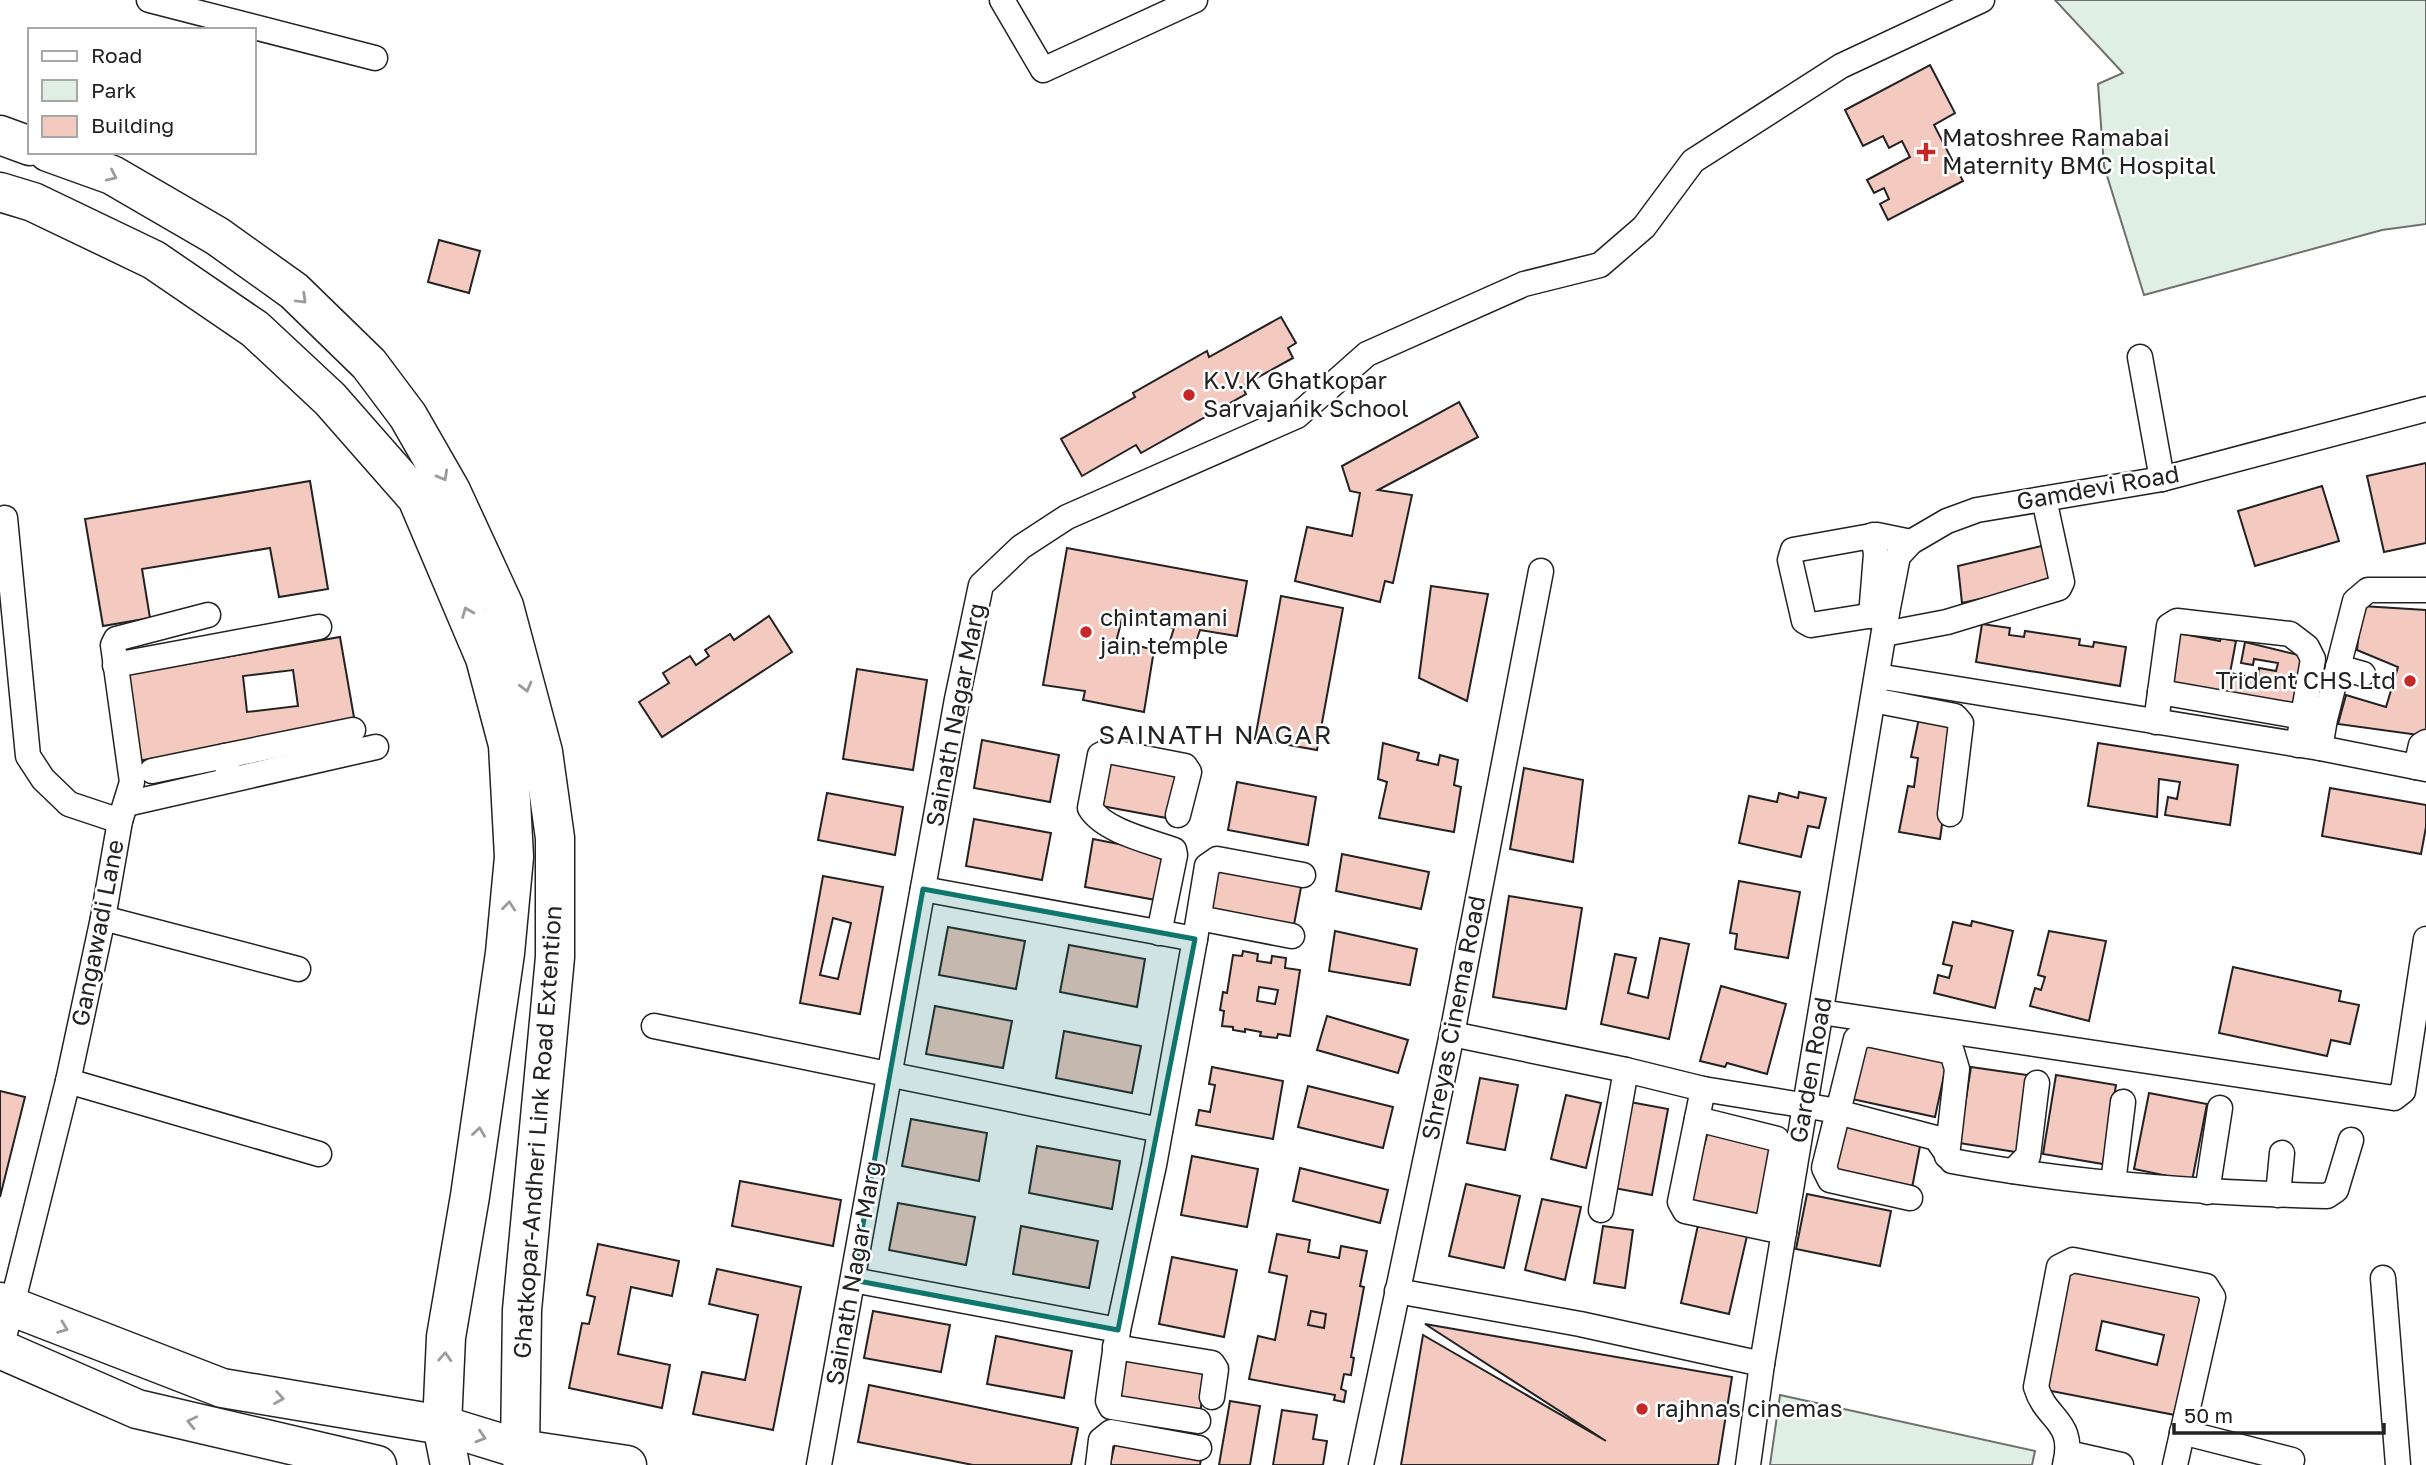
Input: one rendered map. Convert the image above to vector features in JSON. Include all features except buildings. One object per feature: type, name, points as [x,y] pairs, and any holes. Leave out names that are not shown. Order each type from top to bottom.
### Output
[{"type":"main road","points":[[0,135],[28,145]]},
{"type":"main road","name":"Ghatkopar-Andheri Link Road Extention","points":[[54,154],[112,175],[216,236],[294,291],[369,364],[408,416],[451,491],[504,606],[540,739],[555,838],[555,957],[522,1310],[521,1457]]},
{"type":"main road","name":"Ghatkopar-Andheri Link Road Extention","points":[[0,192],[33,202],[154,260],[255,329],[330,399],[417,498],[485,658],[508,745],[514,857],[505,953],[470,1196],[446,1337],[442,1425],[450,1465]]},
{"type":"main road","points":[[505,953],[555,957]]},
{"type":"main road","points":[[6,1306],[222,1388],[442,1425],[521,1457],[628,1465]]},
{"type":"main road","points":[[1,1349],[136,1409],[377,1465]]},
{"type":"street","points":[[149,0],[374,58]]},
{"type":"street","points":[[1002,0],[1043,70],[1195,0]]},
{"type":"street","name":"Sainath Nagar Marg","points":[[819,1465],[965,659],[981,585],[1021,547],[1067,517],[1297,416],[1367,354],[1524,284],[1600,265],[1644,227],[1693,161],[1841,66],[1982,0]]},
{"type":"street","points":[[2140,357],[2162,479]]},
{"type":"street","name":"Gamdevi Road","points":[[1877,676],[1881,621],[1898,556],[1912,542],[1947,521],[1977,510],[2162,479],[2426,410]]},
{"type":"street","points":[[1912,542],[1873,536],[1793,550],[1790,560],[1804,621],[1811,625],[1881,621],[1947,622],[2059,588],[2063,582],[2044,499]]},
{"type":"street","name":"Gangawadi Lane","points":[[1,1349],[6,1306],[68,1081],[123,812],[69,804],[43,779],[28,756],[5,518]]},
{"type":"street","points":[[1873,536],[1881,621]]},
{"type":"street","name":"Shreyas Cinema Road","points":[[1361,1465],[1452,1034],[1541,571]]},
{"type":"street","points":[[2309,746],[2325,719],[2355,601],[2368,590],[2426,590]]},
{"type":"street","points":[[123,812],[132,782],[113,645],[116,639],[208,615]]},
{"type":"street","points":[[2156,722],[2169,626],[2177,621],[2290,634],[2307,647],[2313,659],[2303,717],[2309,746]]},
{"type":"street","points":[[115,665],[319,627]]},
{"type":"street","points":[[2338,667],[2363,674]]},
{"type":"street","points":[[1877,676],[2309,746],[2421,768],[2421,745],[2426,743]]},
{"type":"street","name":"Garden Road","points":[[1748,1465],[1776,1230],[1805,1106],[1877,676]]},
{"type":"street","points":[[2160,692],[2303,717]]},
{"type":"street","points":[[1873,700],[1955,716],[1961,723],[1951,814]]},
{"type":"street","points":[[123,812],[231,780],[341,740]]},
{"type":"street","points":[[152,771],[225,756],[341,740],[376,747]]},
{"type":"street","points":[[1159,933],[1174,850],[1133,836],[1096,818],[1090,808],[1100,755],[1108,751],[1185,766],[1189,772],[1178,815]]},
{"type":"street","points":[[225,756],[231,780]]},
{"type":"street","points":[[1198,1421],[1111,1408],[1108,1401],[1116,1339],[1160,1130],[1208,866],[1217,859],[1303,875]]},
{"type":"street","points":[[923,889],[1159,933],[1197,929],[1292,936]]},
{"type":"street","points":[[103,918],[298,969]]},
{"type":"street","points":[[1821,1012],[2394,1098],[2403,1091],[2426,939]]},
{"type":"street","points":[[654,1026],[1160,1130]]},
{"type":"street","points":[[1452,1034],[1703,1089],[1836,1111],[1936,1138],[1952,1161],[2113,1183],[2207,1192],[2328,1196],[2336,1190],[2351,1140]]},
{"type":"street","points":[[1910,1198],[1830,1180],[1824,1168],[1836,1111],[1856,1040],[1867,1034],[1952,1052],[1957,1069],[1947,1156]]},
{"type":"street","points":[[1601,1210],[1626,1070]]},
{"type":"street","points":[[68,1081],[319,1154]]},
{"type":"street","points":[[2013,1171],[2028,1156],[2036,1083]]},
{"type":"street","points":[[1697,1119],[1777,1139],[1782,1147],[1776,1230],[1685,1212],[1680,1202],[1703,1089]]},
{"type":"street","points":[[2113,1183],[2123,1102]]},
{"type":"street","points":[[2207,1192],[2220,1108]]},
{"type":"street","points":[[2278,1195],[2282,1153]]},
{"type":"street","points":[[2121,1465],[2066,1459],[2064,1427],[2040,1400],[2036,1387],[2059,1268],[2073,1260],[2206,1286],[2213,1297],[2175,1465]]},
{"type":"street","points":[[2383,1278],[2398,1465]]},
{"type":"street","points":[[853,1280],[1212,1363],[1216,1369],[1212,1397]]},
{"type":"street","points":[[1397,1291],[1580,1324],[1762,1364]]},
{"type":"street","points":[[1098,1465],[1101,1440],[1111,1432],[1199,1448]]},
{"type":"street","points":[[2182,1432],[2293,1459]]},
{"type":"highlighted area","points":[[923,889],[1195,939],[1118,1330],[853,1280]]},
{"type":"green space","points":[[2055,0],[2426,0],[2426,224],[2382,230],[2144,295],[2104,166],[2098,84],[2123,73]]},
{"type":"green space","points":[[1780,1395],[2035,1451],[2032,1465],[1770,1465]]},
{"type":"place","name":"Matoshree Ramabai Maternity BMC Hospital","points":[[1926,152]]},
{"type":"place","name":"K.V.K Ghatkopar Sarvajanik School","points":[[1189,395]]},
{"type":"place","name":"chintamani jain temple","points":[[1086,632]]},
{"type":"place","name":"Trident CHS Ltd","points":[[2410,681]]},
{"type":"place","name":"rajhnas cinemas","points":[[1642,1409]]},
{"type":"district","name":"SAINATH NAGAR","points":[[1216,735]]}]
